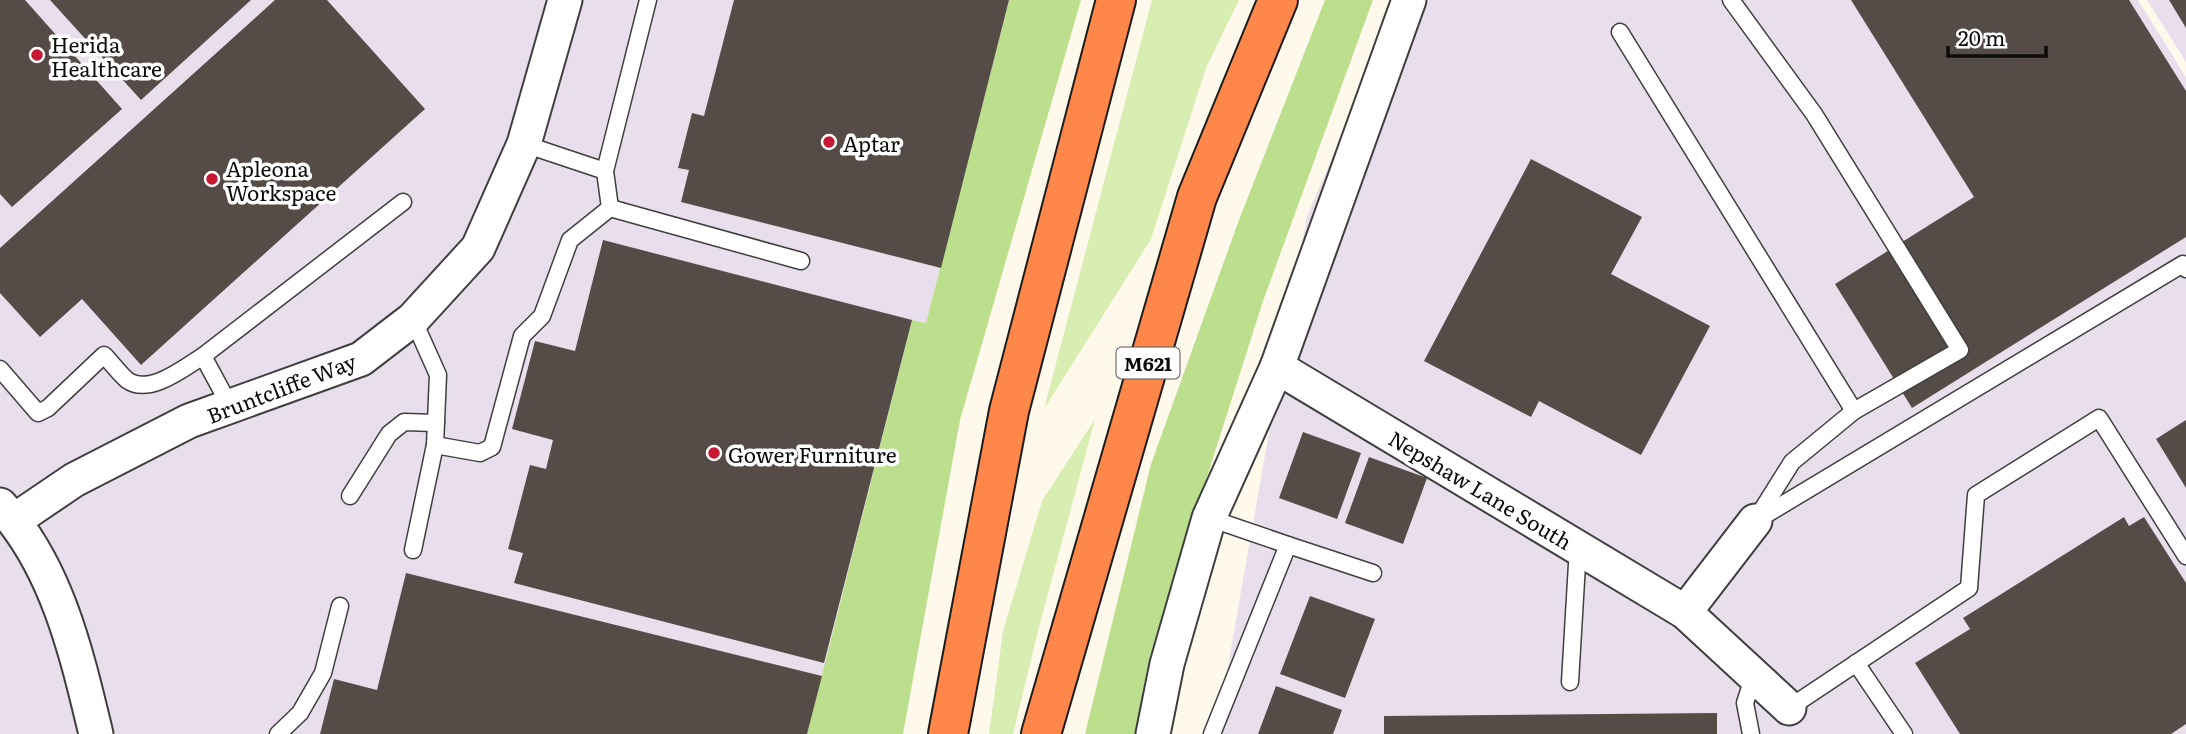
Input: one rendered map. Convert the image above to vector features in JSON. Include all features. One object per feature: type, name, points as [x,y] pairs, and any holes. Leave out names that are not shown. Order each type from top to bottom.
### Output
[{"type":"highway","points":[[948,734],[1009,411],[1116,0]]},
{"type":"highway","name":"M621","points":[[1041,734],[1196,197],[1278,0]]},
{"type":"street","points":[[1153,734],[1167,664],[1209,518],[1277,367],[1409,0]]},
{"type":"street","name":"Bruntcliffe Way","points":[[7,512],[189,421],[361,359],[413,319],[478,248],[524,144],[560,3]]},
{"type":"street","name":"Nepshaw Lane South","points":[[1277,367],[1685,612],[1789,708]]},
{"type":"street","points":[[7,512],[47,575],[79,663],[96,734]]},
{"type":"street","points":[[1685,612],[1755,521]]},
{"type":"lane","points":[[610,208],[605,171],[648,0]]},
{"type":"lane","points":[[1731,0],[1814,114],[1960,350],[1854,411],[1792,462],[1755,521]]},
{"type":"lane","points":[[1620,32],[1854,411]]},
{"type":"lane","points":[[524,144],[605,171]]},
{"type":"lane","points":[[0,369],[38,413],[48,408],[104,355],[128,380],[142,386],[164,379],[203,356],[403,202]]},
{"type":"lane","points":[[610,208],[801,261]]},
{"type":"lane","points":[[435,445],[480,453],[492,447],[522,336],[542,316],[570,240],[610,208]]},
{"type":"lane","points":[[1755,521],[2183,264],[2186,270]]},
{"type":"lane","points":[[413,319],[438,375],[435,445],[414,550]]},
{"type":"lane","points":[[203,356],[230,406]]},
{"type":"lane","points":[[1789,708],[1969,588],[1976,495],[2099,418],[2186,556]]},
{"type":"lane","points":[[350,496],[389,434],[404,422],[436,423]]},
{"type":"lane","points":[[1209,518],[1373,573]]},
{"type":"lane","points":[[1212,734],[1288,545]]},
{"type":"lane","points":[[1570,682],[1578,547]]},
{"type":"lane","points":[[278,734],[300,713],[323,673],[340,606]]},
{"type":"lane","points":[[1856,663],[1904,734]]},
{"type":"lane","points":[[1751,734],[1745,703],[1754,675]]},
{"type":"shaded area","points":[[0,0],[1009,0],[926,323],[912,320],[807,734],[0,734]]},
{"type":"shaded area","points":[[1400,0],[2138,0],[2186,77],[2186,734],[1216,734],[1307,216]]},
{"type":"shaded area","points":[[2147,0],[2186,0],[2186,62]]},
{"type":"green space","points":[[1009,0],[1081,0],[960,420],[903,734],[807,734],[912,320],[926,323]]},
{"type":"green space","points":[[1152,0],[1239,0],[1206,68],[1151,239],[1044,409]]},
{"type":"green space","points":[[1325,0],[1373,0],[1263,301],[1149,659],[1135,734],[1085,734],[1151,464],[1239,220]]},
{"type":"green space","points":[[1095,419],[1013,734],[989,734],[1003,631],[1042,501]]},
{"type":"building","name":"Herida Healthcare","points":[[0,0],[25,0],[122,109],[12,207],[0,194]]},
{"type":"building","points":[[50,0],[251,0],[141,100]]},
{"type":"building","name":"Apleona Workspace","points":[[275,0],[327,0],[425,109],[141,365],[82,299],[40,337],[0,293],[0,248]]},
{"type":"building","name":"Aptar","points":[[734,0],[1009,0],[941,268],[681,202],[689,170],[678,168],[692,113],[704,116]]},
{"type":"building","points":[[1851,0],[2129,0],[2186,91],[2186,237],[1912,408],[1835,284],[1974,197]]},
{"type":"building","points":[[2169,0],[2186,0],[2186,28]]},
{"type":"building","points":[[1531,159],[1642,217],[1611,274],[1710,326],[1641,455],[1539,401],[1531,417],[1424,361]]},
{"type":"building","name":"Gower Furniture","points":[[603,240],[912,320],[824,663],[514,583],[523,553],[508,549],[530,465],[546,469],[553,440],[512,429],[535,341],[575,351]]},
{"type":"building","points":[[2186,420],[2186,488],[2156,439]]},
{"type":"building","points":[[1303,432],[1361,453],[1337,519],[1279,498]]},
{"type":"building","points":[[1369,457],[1427,478],[1403,544],[1345,523]]},
{"type":"building","points":[[2124,517],[2129,526],[2144,517],[2186,583],[2186,724],[2171,734],[1960,734],[1915,663],[1970,629],[1963,618]]},
{"type":"building","points":[[406,573],[822,676],[807,734],[320,734],[334,679],[377,690]]},
{"type":"building","points":[[1310,596],[1375,619],[1345,698],[1280,674]]},
{"type":"building","points":[[1276,686],[1342,710],[1333,734],[1258,734]]},
{"type":"building","points":[[1717,713],[1717,734],[1384,734],[1384,716]]},
{"type":"place","name":"Herida Healthcare","points":[[37,55]]},
{"type":"place","name":"Aptar","points":[[829,142]]},
{"type":"place","name":"Apleona Workspace","points":[[212,179]]},
{"type":"place","name":"Gower Furniture","points":[[714,453]]}]
